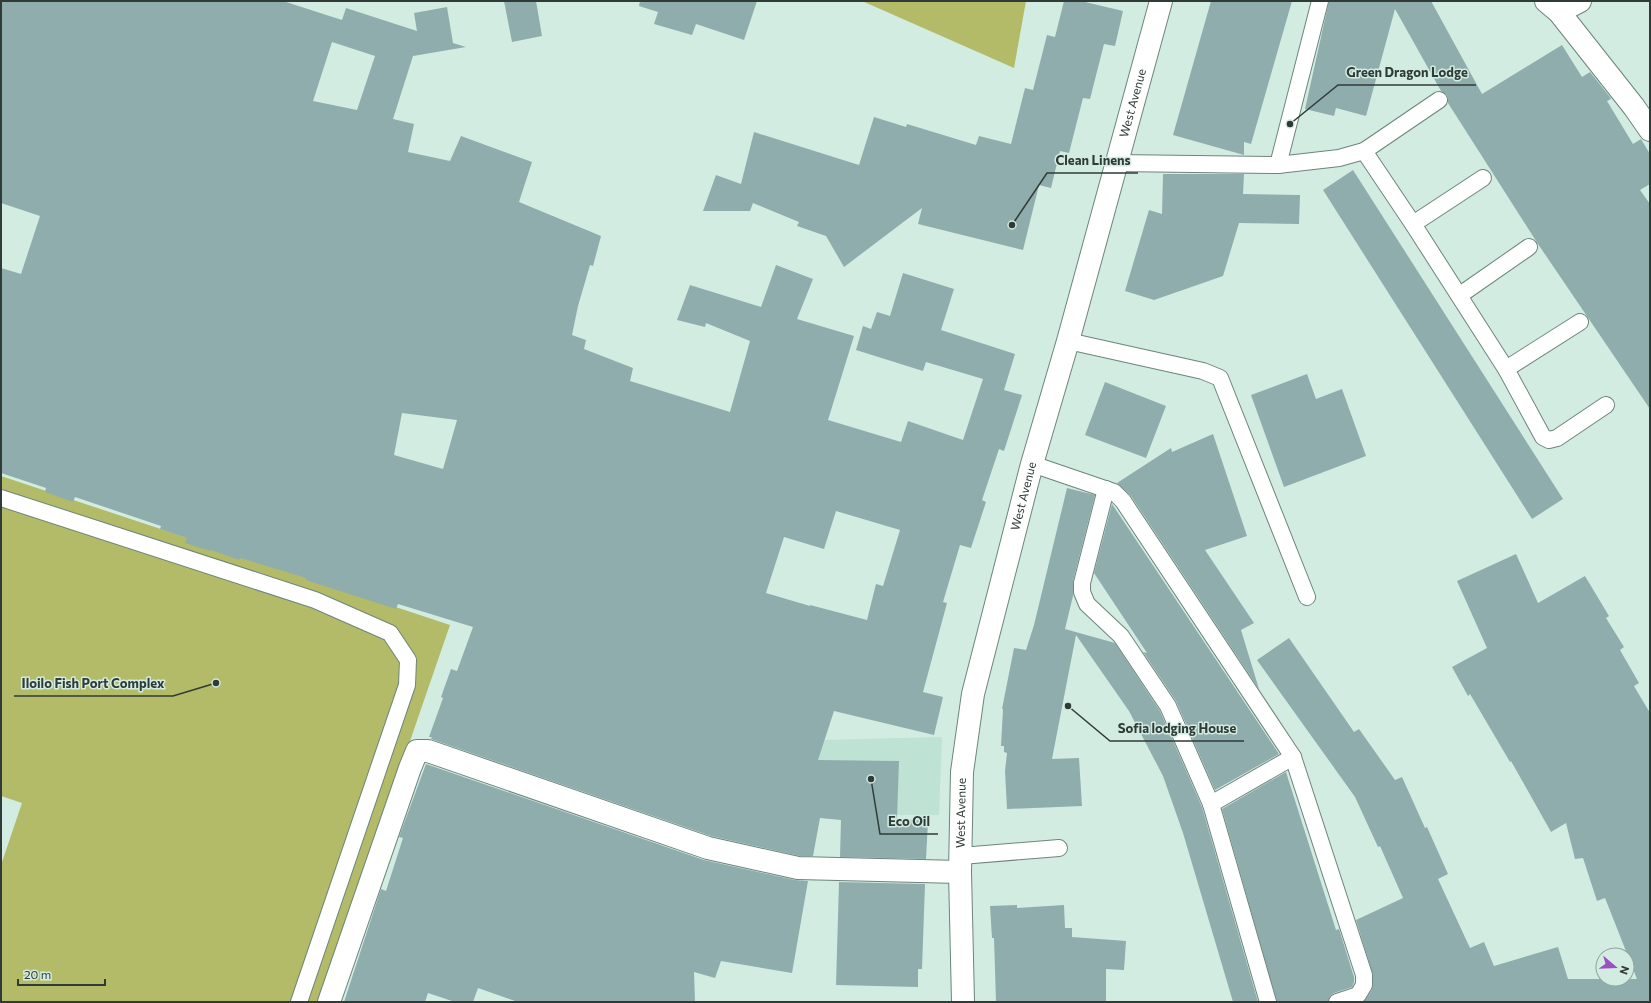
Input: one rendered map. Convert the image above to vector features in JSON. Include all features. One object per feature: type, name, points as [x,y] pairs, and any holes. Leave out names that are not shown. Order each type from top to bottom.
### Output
[{"type":"main road","name":"West Avenue","points":[[963,1002],[960,864],[962,772],[973,694],[1032,464],[1068,341],[1160,1]]},
{"type":"main road","points":[[1580,1],[1553,6],[1634,107],[1650,130]]},
{"type":"main road","points":[[329,1002],[417,751],[428,751],[708,848],[798,868],[960,864]]},
{"type":"lane","points":[[1278,165],[1320,1]]},
{"type":"lane","points":[[1116,163],[1278,165],[1339,158],[1364,151],[1439,100]]},
{"type":"lane","points":[[1364,151],[1460,296],[1506,369],[1543,437],[1549,440],[1557,438],[1606,405]]},
{"type":"lane","points":[[1413,224],[1483,178]]},
{"type":"lane","points":[[1460,296],[1529,248]]},
{"type":"lane","points":[[1506,369],[1580,322]]},
{"type":"lane","points":[[1068,341],[1203,371],[1220,378],[1307,597]]},
{"type":"lane","points":[[1032,464],[1114,492],[1123,501],[1293,757],[1364,975],[1364,985],[1358,995],[1337,1002]]},
{"type":"lane","points":[[1106,489],[1082,583],[1082,592],[1087,604],[1120,636],[1168,706],[1212,804],[1268,1002]]},
{"type":"lane","points":[[1,498],[315,600],[390,634],[408,660],[408,685],[299,1002]]},
{"type":"lane","points":[[1212,804],[1293,757]]},
{"type":"lane","points":[[960,864],[1058,848]]},
{"type":"shaded area","points":[[942,737],[939,815],[792,815],[820,740]]},
{"type":"green space","points":[[862,1],[1026,1],[1014,68]]},
{"type":"green space","points":[[1,476],[450,625],[320,1002],[1,1002],[1,865],[22,803],[1,796]]},
{"type":"building","points":[[1,1],[283,1],[342,20],[346,8],[417,31],[414,13],[447,7],[453,43],[466,47],[413,56],[393,119],[414,124],[408,152],[450,161],[461,136],[532,162],[519,202],[601,236],[593,266],[590,265],[578,306],[572,335],[586,340],[584,349],[633,368],[630,381],[730,412],[750,341],[706,323],[705,327],[677,320],[690,285],[761,307],[776,265],[813,279],[797,319],[854,336],[828,420],[901,442],[908,421],[963,440],[983,379],[926,362],[923,371],[856,350],[863,326],[871,329],[877,312],[890,316],[903,273],[954,289],[941,330],[1015,354],[1004,390],[1022,395],[1004,451],[999,449],[982,500],[986,502],[971,548],[960,545],[943,602],[947,603],[923,692],[943,697],[934,735],[834,711],[818,760],[899,761],[897,819],[928,821],[926,859],[840,857],[841,820],[820,818],[813,856],[800,856],[711,836],[431,739],[432,737],[429,737],[443,698],[441,697],[451,669],[457,671],[473,627],[398,604],[396,609],[306,580],[306,578],[240,558],[239,560],[185,543],[187,538],[160,529],[161,526],[75,497],[73,502],[45,492],[46,488],[1,473],[1,268],[21,274],[40,216],[1,203]],"holes":[[[332,42],[375,56],[357,110],[313,101]],[[402,413],[457,420],[443,469],[394,455]],[[836,511],[900,530],[883,586],[876,584],[867,620],[766,593],[784,537],[824,549]]]},
{"type":"building","points":[[504,1],[536,1],[542,36],[512,42]]},
{"type":"building","points":[[640,1],[757,1],[744,40],[696,24],[692,35],[654,24],[658,12],[639,6]]},
{"type":"building","points":[[1064,1],[1081,1],[1123,11],[1115,46],[1104,44],[1090,99],[1083,98],[1069,153],[1060,151],[1051,188],[1039,185],[1023,250],[918,224],[922,208],[844,267],[826,236],[797,226],[799,222],[753,203],[750,211],[703,211],[716,175],[741,184],[754,132],[859,165],[874,117],[906,127],[907,124],[976,145],[979,136],[1011,144],[1025,88],[1033,90],[1047,35],[1055,37]]},
{"type":"building","points":[[1211,1],[1292,1],[1251,144],[1244,142],[1244,155],[1173,135]]},
{"type":"building","points":[[1329,1],[1431,1],[1482,94],[1562,45],[1582,77],[1590,72],[1610,97],[1611,99],[1607,101],[1633,144],[1641,139],[1650,154],[1650,184],[1640,190],[1650,204],[1650,409],[1538,244],[1448,103],[1447,95],[1441,91],[1395,9],[1366,116],[1336,108],[1334,116],[1305,109]]},
{"type":"building","points":[[1353,170],[1563,499],[1532,519],[1323,190]]},
{"type":"building","points":[[1163,174],[1244,174],[1243,194],[1300,195],[1299,224],[1239,223],[1223,276],[1154,300],[1125,291],[1149,210],[1162,214]]},
{"type":"building","points":[[1307,374],[1316,399],[1342,389],[1366,456],[1284,487],[1251,395]]},
{"type":"building","points":[[1105,382],[1166,406],[1146,458],[1085,435]]},
{"type":"building","points":[[1213,434],[1247,536],[1205,550],[1254,623],[1241,630],[1259,689],[1131,496],[1117,483],[1171,448],[1172,452]]},
{"type":"building","points":[[1067,488],[1095,495],[1073,581],[1073,596],[1065,629],[1115,643],[1160,711],[1202,807],[1258,1002],[1233,1002],[1183,833],[1163,776],[1129,711],[1076,635],[1052,759],[1079,758],[1082,806],[1007,809],[1005,771],[1007,753],[1004,752],[1004,746],[1001,746],[1002,709],[1014,648],[1026,650],[1034,625]]},
{"type":"building","points":[[1112,504],[1279,754],[1215,790],[1176,701],[1143,652],[1147,653],[1094,573]]},
{"type":"building","points":[[1516,554],[1538,603],[1585,576],[1609,616],[1606,618],[1624,647],[1620,650],[1639,683],[1634,686],[1650,713],[1650,1002],[1364,1002],[1372,990],[1373,975],[1356,920],[1403,898],[1380,846],[1378,847],[1355,797],[1257,660],[1289,638],[1354,732],[1359,729],[1395,780],[1402,777],[1448,874],[1438,879],[1470,948],[1484,942],[1494,966],[1558,947],[1568,979],[1595,979],[1595,987],[1635,987],[1635,979],[1637,979],[1635,974],[1635,947],[1624,947],[1605,898],[1597,901],[1583,858],[1575,859],[1566,823],[1551,832],[1511,761],[1510,762],[1470,694],[1468,696],[1452,667],[1487,648],[1457,581]]},
{"type":"building","points":[[426,764],[704,860],[795,880],[808,881],[792,973],[721,961],[715,978],[694,972],[695,1002],[518,1002],[478,988],[473,1002],[455,1002],[428,993],[425,1002],[344,1002],[381,889],[386,891],[403,838],[399,837]]},
{"type":"building","points":[[1286,772],[1336,930],[1339,929],[1354,977],[1352,987],[1334,993],[1330,996],[1328,1002],[1277,1002],[1222,809]]},
{"type":"building","points":[[839,882],[925,884],[922,969],[918,969],[918,987],[836,985]]},
{"type":"building","points":[[1017,905],[1017,908],[1064,905],[1065,928],[1072,928],[1072,937],[1126,941],[1124,970],[1106,969],[1106,1002],[996,1002],[994,938],[992,938],[990,906]]},
{"type":"place","name":"Green Dragon Lodge","points":[[1290,124]]},
{"type":"place","name":"Clean Linens","points":[[1012,225]]},
{"type":"place","name":"Iloilo Fish Port Complex","points":[[216,683]]},
{"type":"place","name":"Sofia lodging House","points":[[1068,706]]},
{"type":"place","name":"Eco Oil","points":[[871,779]]}]
